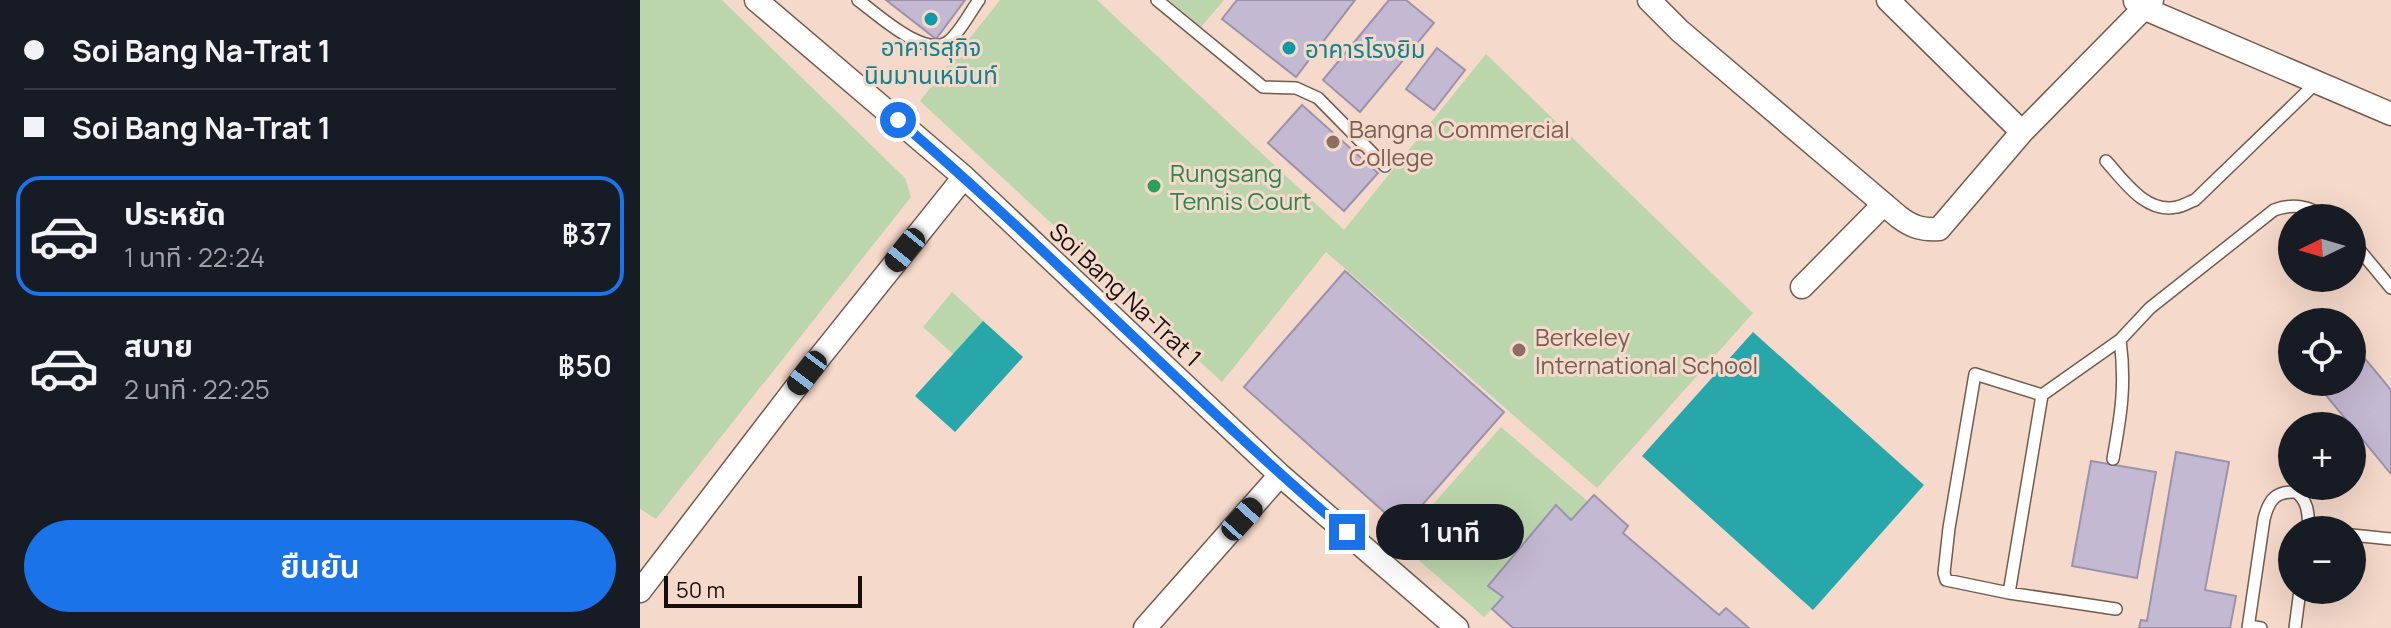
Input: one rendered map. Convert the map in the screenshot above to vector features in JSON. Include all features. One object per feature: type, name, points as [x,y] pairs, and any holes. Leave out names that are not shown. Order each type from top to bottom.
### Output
[{"type":"street","name":"Soi Bang Na-Trat 1","points":[[756,0],[964,177],[1280,475],[1457,628]]},
{"type":"street","points":[[1649,0],[1680,31],[1910,226],[1923,230],[1939,229],[2022,132],[2143,3],[2391,114]]},
{"type":"street","points":[[1888,0],[2022,132]]},
{"type":"street","points":[[640,591],[807,373],[964,177]]},
{"type":"street","points":[[1802,287],[1884,204]]},
{"type":"street","points":[[1145,628],[1280,475]]},
{"type":"lane","points":[[858,0],[913,40],[935,47],[949,42],[979,0]]},
{"type":"lane","points":[[1157,0],[1263,87],[1296,88],[1318,98],[1385,166]]},
{"type":"lane","points":[[2106,161],[2145,201],[2160,207],[2175,208],[2195,200],[2317,82]]},
{"type":"lane","points":[[2009,593],[2042,395],[2120,340],[2150,308],[2278,209]]},
{"type":"lane","points":[[2366,258],[2391,288]]},
{"type":"lane","points":[[2113,459],[2124,371],[2120,340]]},
{"type":"lane","points":[[2042,395],[1975,374],[1949,528],[1946,580],[2116,609]]},
{"type":"lane","points":[[2261,628],[2248,627],[2267,506],[2282,492],[2296,492],[2307,504],[2308,516]]},
{"type":"lane","points":[[2366,536],[2391,539]]},
{"type":"lane","points":[[2295,628],[2298,604]]},
{"type":"green space","points":[[640,0],[722,0],[905,178],[911,197],[656,519],[640,509]]},
{"type":"green space","points":[[1000,0],[1097,0],[1344,230],[1486,54],[1753,313],[1597,488],[1326,252],[1222,382],[920,101]]},
{"type":"green space","points":[[1169,0],[1224,0],[1201,27]]},
{"type":"green space","points":[[952,292],[1023,357],[993,390],[923,327]]},
{"type":"green space","points":[[1501,427],[1592,505],[1484,617],[1399,543]]},
{"type":"water","points":[[983,321],[1023,357],[955,432],[915,396]]},
{"type":"water","points":[[1753,332],[1924,485],[1813,610],[1642,456]]},
{"type":"building","name":"อาคารสุกิจ นิมมานเหมินท์","points":[[886,0],[965,0],[936,39]]},
{"type":"building","name":"อาคารโรงยิม","points":[[1237,0],[1355,0],[1296,77],[1222,19]]},
{"type":"building","points":[[1389,0],[1406,0],[1434,23],[1360,112],[1323,80]]},
{"type":"building","points":[[1437,48],[1465,70],[1434,110],[1406,89]]},
{"type":"building","points":[[1302,105],[1378,173],[1344,211],[1268,143]]},
{"type":"building","points":[[1345,271],[1504,412],[1402,528],[1244,387]]},
{"type":"building","points":[[2366,360],[2391,390],[2391,474],[2366,444],[2366,412],[2340,412],[2327,396],[2366,396]]},
{"type":"building","points":[[2176,452],[2229,462],[2205,590],[2236,596],[2230,628],[2139,628],[2141,620],[2147,621]]},
{"type":"building","points":[[2091,461],[2156,472],[2137,578],[2072,566]]},
{"type":"building","points":[[1594,495],[1628,526],[1623,533],[1719,615],[1726,608],[1749,628],[1513,628],[1492,609],[1503,597],[1488,586],[1556,505],[1571,520]]},
{"type":"place","name":"อาคารสุกิจ นิมมานเหมินท์","points":[[931,19]]},
{"type":"place","name":"อาคารโรงยิม","points":[[1289,48]]},
{"type":"place","name":"Bangna Commercial College","points":[[1333,142]]},
{"type":"place","name":"Rungsang Tennis Court","points":[[1154,186]]},
{"type":"place","name":"Berkeley International School","points":[[1519,350]]},
{"type":"route","points":[[898,120],[964,177],[1280,475],[1347,532]]}]
